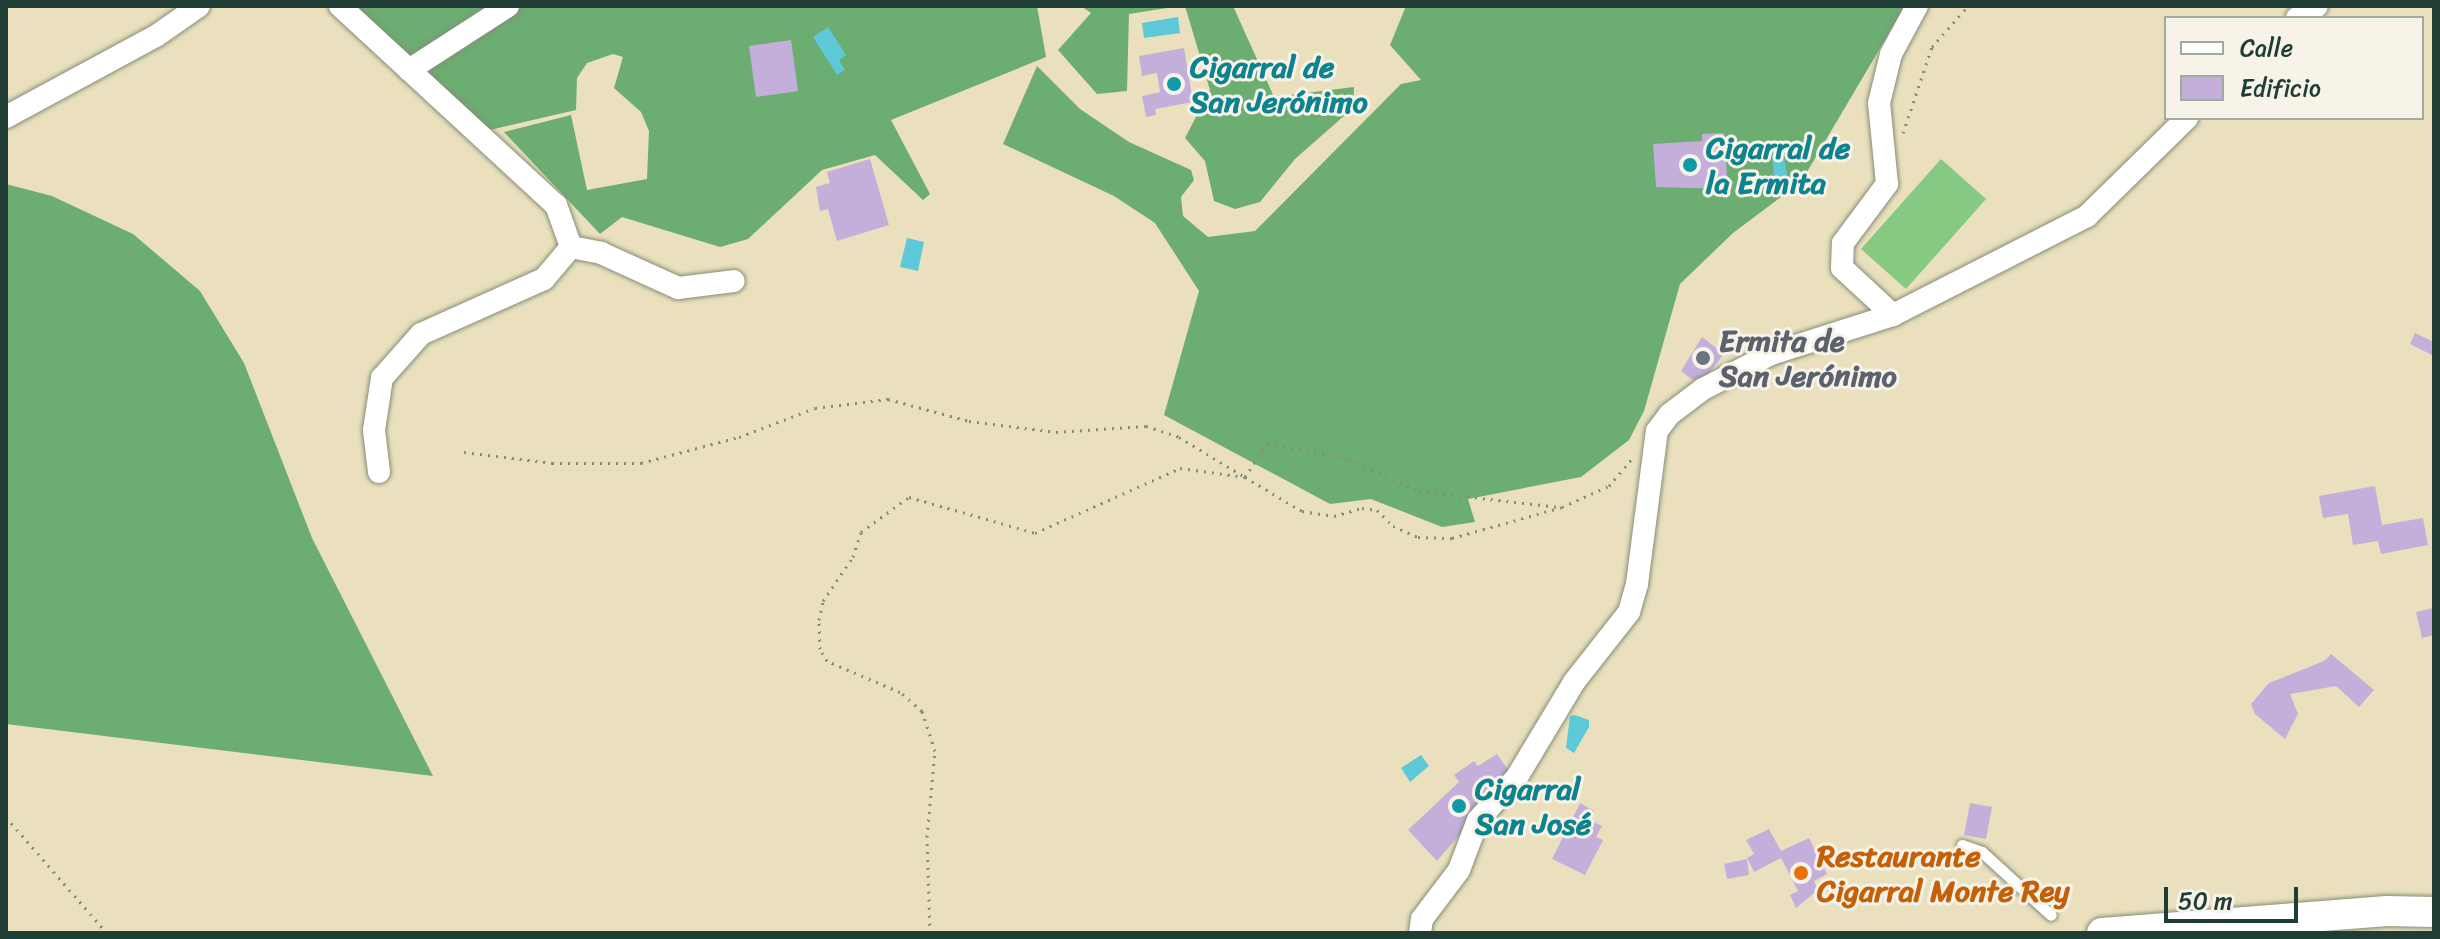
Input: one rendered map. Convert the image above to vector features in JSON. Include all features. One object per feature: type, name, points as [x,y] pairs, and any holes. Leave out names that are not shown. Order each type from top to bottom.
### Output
[{"type":"main road","points":[[2102,933],[2387,911],[2434,912]]},
{"type":"street","points":[[6,117],[156,36],[199,6]]},
{"type":"street","points":[[340,6],[556,205],[571,247]]},
{"type":"street","points":[[409,70],[508,6]]},
{"type":"street","points":[[1893,315],[1842,268],[1843,243],[1887,184],[1879,103],[1891,54],[1917,6]]},
{"type":"street","points":[[1420,933],[1422,919],[1459,870],[1478,820],[1517,777],[1574,682],[1629,612],[1637,584],[1657,431],[1670,414],[1703,389],[1771,354],[1893,315],[2087,216],[2185,120]]},
{"type":"street","points":[[571,247],[601,253],[678,288],[734,281]]},
{"type":"street","points":[[379,472],[374,430],[382,378],[421,334],[544,279],[571,247]]},
{"type":"lane","points":[[1962,845],[1982,852],[2051,915]]},
{"type":"path","points":[[1902,136],[1932,47],[1968,6]]},
{"type":"path","points":[[464,452],[552,463],[641,463],[739,437],[815,408],[888,399],[969,421],[1056,432],[1146,426],[1179,437],[1302,511],[1334,516],[1362,508],[1377,510],[1393,526],[1418,537],[1452,538],[1562,507],[1609,486]]},
{"type":"path","points":[[1245,477],[1267,443],[1349,459],[1419,491],[1562,507]]},
{"type":"path","points":[[930,933],[927,837],[935,751],[922,711],[871,677],[827,661],[820,649],[823,601],[853,557],[861,532],[909,497],[1035,533],[1180,468],[1245,477]]},
{"type":"path","points":[[6,817],[107,933]]},
{"type":"green space","points":[[351,6],[1037,6],[1046,57],[891,120],[930,194],[923,200],[875,155],[822,170],[748,239],[720,247],[622,217],[600,234],[504,132],[571,115],[587,190],[647,179],[649,131],[641,112],[614,88],[623,57],[613,54],[587,63],[577,78],[576,110],[490,130]]},
{"type":"green space","points":[[1081,6],[1180,6],[1129,14],[1127,91],[1097,94],[1058,50],[1091,13]]},
{"type":"green space","points":[[1185,6],[1233,6],[1274,97],[1354,87],[1353,108],[1295,159],[1260,202],[1235,209],[1214,201],[1205,161],[1185,138],[1210,90]]},
{"type":"green space","points":[[1406,6],[1905,6],[1801,182],[1733,233],[1680,284],[1644,411],[1629,440],[1581,477],[1468,499],[1475,522],[1442,527],[1371,499],[1330,504],[1164,415],[1199,291],[1155,223],[1114,196],[1003,144],[1037,66],[1080,109],[1129,142],[1191,170],[1194,180],[1181,197],[1183,216],[1208,237],[1255,231],[1401,84],[1421,80],[1390,45]]},
{"type":"green space","points":[[1941,159],[1986,199],[1906,289],[1861,249]]},
{"type":"green space","points":[[6,184],[52,196],[133,234],[200,291],[244,363],[312,538],[433,776],[6,724]]},
{"type":"water","points":[[1178,17],[1180,33],[1144,38],[1142,23]]},
{"type":"water","points":[[828,27],[846,55],[839,60],[845,70],[837,75],[813,37]]},
{"type":"water","points":[[1782,147],[1788,179],[1774,180],[1772,152]]},
{"type":"water","points":[[907,238],[924,242],[918,271],[900,267]]},
{"type":"water","points":[[1570,716],[1589,720],[1589,727],[1574,753],[1566,748]]},
{"type":"water","points":[[1421,755],[1429,766],[1410,782],[1401,768]]},
{"type":"building","points":[[791,40],[798,91],[756,97],[749,46]]},
{"type":"building","name":"Cigarral de San Jerónimo","points":[[1184,48],[1193,102],[1155,109],[1156,115],[1146,117],[1142,96],[1160,92],[1157,73],[1142,76],[1139,56]]},
{"type":"building","name":"Cigarral de la Ermita","points":[[1724,133],[1728,189],[1656,187],[1653,144],[1702,141],[1702,134]]},
{"type":"building","points":[[870,159],[889,225],[837,241],[828,209],[820,211],[816,187],[830,183],[827,172]]},
{"type":"building","points":[[2415,333],[2434,342],[2434,356],[2410,344]]},
{"type":"building","name":"Ermita de San Jerónimo","points":[[1702,337],[1724,354],[1706,377],[1693,380],[1681,371]]},
{"type":"building","points":[[2375,486],[2382,525],[2423,518],[2428,545],[2381,554],[2378,541],[2353,545],[2348,514],[2323,518],[2319,496]]},
{"type":"building","points":[[2434,608],[2434,635],[2422,638],[2416,612]]},
{"type":"building","points":[[2331,654],[2374,690],[2359,707],[2336,686],[2290,694],[2298,714],[2285,739],[2255,714],[2251,704],[2269,683],[2324,661]]},
{"type":"building","name":"Cigarral San José","points":[[1497,754],[1511,774],[1437,861],[1408,830],[1459,782],[1454,775],[1474,761],[1478,766]]},
{"type":"building","points":[[1580,803],[1594,811],[1590,820],[1602,826],[1596,837],[1603,840],[1585,875],[1552,859]]},
{"type":"building","points":[[1970,803],[1992,807],[1986,839],[1964,835]]},
{"type":"building","points":[[1769,829],[1781,851],[1809,838],[1827,874],[1814,881],[1818,890],[1796,908],[1790,895],[1798,891],[1781,858],[1754,872],[1747,858],[1754,854],[1746,840]]},
{"type":"building","points":[[1747,859],[1749,875],[1727,879],[1724,864]]},
{"type":"place","name":"Cigarral de San Jerónimo","points":[[1174,84]]},
{"type":"place","name":"Cigarral de la Ermita","points":[[1690,165]]},
{"type":"place","name":"Ermita de San Jerónimo","points":[[1703,358]]},
{"type":"place","name":"Cigarral San José","points":[[1459,806]]},
{"type":"place","name":"Restaurante Cigarral Monte Rey","points":[[1801,873]]}]
